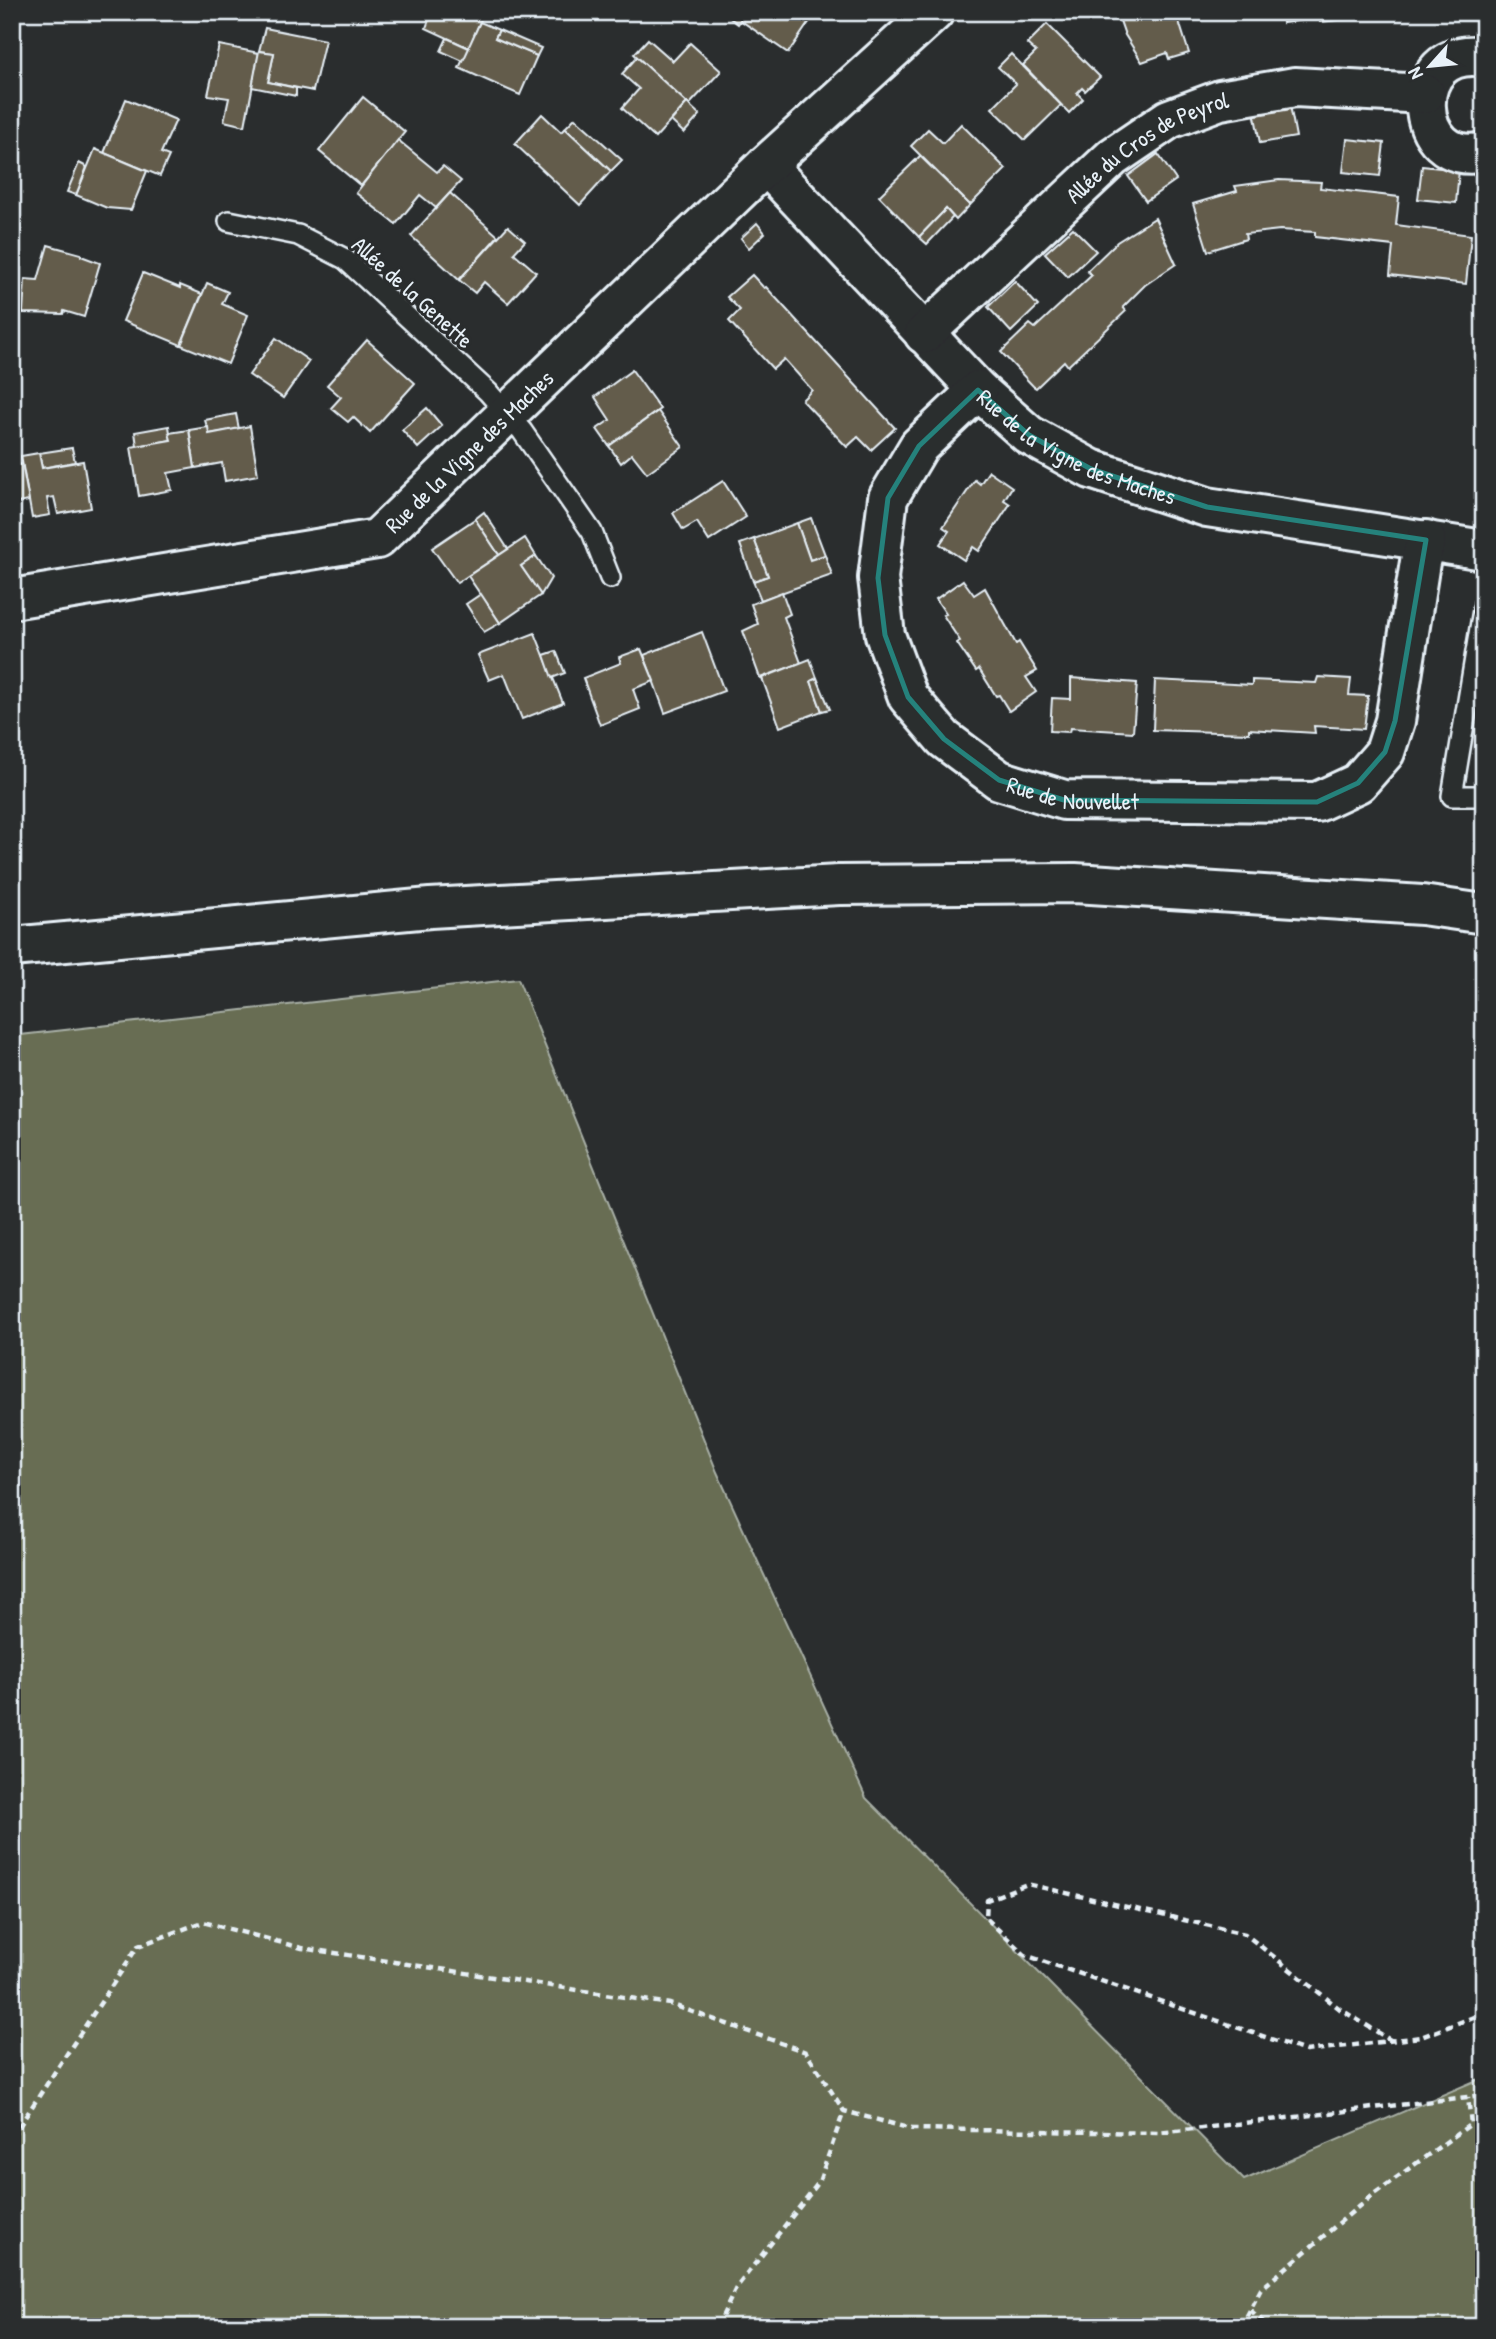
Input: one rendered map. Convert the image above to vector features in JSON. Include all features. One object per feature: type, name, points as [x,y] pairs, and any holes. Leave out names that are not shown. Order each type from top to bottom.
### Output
[{"type":"street","name":"Rue de la Vigne des Maches","points":[[12,599],[377,539],[766,165],[934,12]]},
{"type":"street","points":[[1484,57],[1474,55],[1457,58],[1443,66],[1432,79],[1425,94],[1429,124],[1437,138],[1448,147],[1463,153],[1484,152]]},
{"type":"street","name":"Allée du Cros de Peyrol","points":[[924,334],[1113,157],[1169,119],[1220,100],[1295,87],[1425,94]]},
{"type":"street","name":"Rue de la Vigne des Maches","points":[[766,165],[978,390],[1029,435],[1091,469],[1207,507],[1484,550]]},
{"type":"street","name":"Rue de Nouvellet","points":[[978,390],[919,446],[888,498],[878,578],[885,635],[908,697],[944,739],[999,780],[1064,800],[1277,802],[1317,802],[1358,783],[1385,752],[1395,721],[1420,562],[1426,540]]},
{"type":"street","points":[[12,947],[429,908],[839,885],[1075,883],[1422,905],[1484,914]]},
{"type":"lane","name":"Allée de la Genette","points":[[229,222],[298,234],[345,259],[488,392],[508,414],[592,532],[610,578]]},
{"type":"lane","points":[[1484,604],[1452,796],[1484,796]]},
{"type":"path","points":[[1392,2041],[1340,2009],[1245,1934],[1027,1884],[987,1900],[986,1918],[1025,1955],[1306,2051],[1392,2041],[1421,2037],[1484,2013]]},
{"type":"path","points":[[12,2137],[138,1946],[203,1922],[302,1948],[670,2004],[806,2052],[844,2111],[912,2129],[1160,2133],[1484,2095]]},
{"type":"path","points":[[1241,2327],[1261,2289],[1371,2196],[1471,2124],[1468,2097]]},
{"type":"path","points":[[718,2327],[736,2288],[819,2182],[844,2111]]},
{"type":"path","points":[[1250,2310],[1269,2327]]},
{"type":"highlighted area","points":[[978,390],[1029,435],[1091,469],[1207,507],[1426,540],[1395,721],[1385,752],[1358,783],[1317,802],[1064,800],[999,780],[944,739],[908,697],[885,635],[878,578],[888,498],[919,446]]},
{"type":"green space","points":[[518,979],[717,1472],[866,1798],[1244,2180],[1484,2077],[1484,2327],[12,2327],[12,1036]]},
{"type":"building","points":[[432,12],[484,12],[469,48],[426,28]]},
{"type":"building","points":[[722,12],[746,12],[738,24]]},
{"type":"building","points":[[746,12],[816,12],[788,53],[740,20]]},
{"type":"building","points":[[1117,12],[1176,12],[1189,53],[1169,59],[1167,53],[1142,62],[1125,35]]},
{"type":"building","points":[[1281,12],[1324,12],[1303,15],[1304,20],[1283,23]]},
{"type":"building","points":[[1347,12],[1348,19],[1320,22],[1319,13]]},
{"type":"building","points":[[480,22],[499,30],[495,38],[537,56],[520,95],[459,68]]},
{"type":"building","points":[[1047,24],[1100,77],[1085,91],[1082,88],[1077,93],[1083,99],[1069,113],[1023,65],[1036,52],[1027,44]]},
{"type":"building","points":[[265,28],[325,40],[313,91],[268,82],[274,53],[259,51]]},
{"type":"building","points":[[499,30],[541,48],[537,56],[495,38]]},
{"type":"building","points":[[447,38],[469,48],[463,61],[441,51]]},
{"type":"building","points":[[648,39],[673,61],[690,43],[721,71],[689,105],[634,54]]},
{"type":"building","points":[[219,45],[259,53],[245,126],[224,121],[229,98],[208,95]]},
{"type":"building","points":[[259,51],[274,53],[268,82],[296,88],[296,96],[252,87]]},
{"type":"building","points":[[1011,54],[1061,105],[1025,140],[992,108],[1016,84],[998,67]]},
{"type":"building","points":[[637,57],[687,103],[655,138],[622,108],[639,89],[622,74]]},
{"type":"building","points":[[363,97],[405,132],[361,186],[319,151]]},
{"type":"building","points":[[126,99],[176,120],[161,153],[169,156],[160,176],[104,153]]},
{"type":"building","points":[[687,103],[700,115],[684,133],[671,121]]},
{"type":"building","points":[[1290,105],[1296,137],[1260,143],[1254,111]]},
{"type":"building","points":[[542,114],[561,132],[565,128],[611,171],[580,205],[515,144]]},
{"type":"building","points":[[575,118],[622,160],[611,171],[565,128]]},
{"type":"building","points":[[961,124],[1006,169],[970,205],[911,146],[928,129],[943,143]]},
{"type":"building","points":[[1347,139],[1384,143],[1380,176],[1343,172]]},
{"type":"building","points":[[398,140],[437,172],[443,166],[461,181],[436,208],[420,195],[396,224],[356,193]]},
{"type":"building","points":[[95,149],[147,171],[131,210],[107,208],[76,195]]},
{"type":"building","points":[[1158,154],[1176,180],[1146,201],[1128,176]]},
{"type":"building","points":[[920,156],[970,205],[956,220],[946,209],[919,237],[879,196]]},
{"type":"building","points":[[79,163],[87,167],[76,195],[67,192]]},
{"type":"building","points":[[1422,166],[1459,170],[1456,203],[1418,199]]},
{"type":"building","points":[[1279,180],[1321,182],[1320,188],[1399,197],[1396,225],[1471,235],[1466,284],[1390,275],[1393,246],[1315,237],[1315,232],[1280,230],[1245,234],[1246,239],[1208,251],[1193,204],[1237,191],[1235,186]]},
{"type":"building","points":[[450,193],[498,236],[459,280],[411,236]]},
{"type":"building","points":[[946,209],[953,217],[927,244],[919,237]]},
{"type":"building","points":[[1155,218],[1176,264],[1145,285],[1123,307],[1126,311],[1068,366],[1064,361],[1036,388],[1033,386],[1001,352],[1030,324],[1035,328],[1092,275],[1087,271],[1117,242]]},
{"type":"building","points":[[757,223],[765,233],[749,248],[741,238]]},
{"type":"building","points":[[508,226],[525,241],[514,253],[536,272],[508,303],[484,282],[475,293],[459,280]]},
{"type":"building","points":[[1073,228],[1096,251],[1068,277],[1045,253]]},
{"type":"building","points":[[48,245],[81,254],[100,263],[84,317],[64,311],[63,314],[23,313],[25,279],[38,280]]},
{"type":"building","points":[[143,273],[202,294],[181,345],[123,321]]},
{"type":"building","points":[[752,275],[895,428],[871,450],[858,437],[847,447],[802,400],[812,390],[784,359],[773,369],[729,321],[740,310],[727,297]]},
{"type":"building","points":[[1015,281],[1038,306],[1011,332],[988,307]]},
{"type":"building","points":[[207,283],[228,292],[222,304],[248,315],[228,364],[181,345]]},
{"type":"building","points":[[276,338],[309,361],[283,398],[249,375]]},
{"type":"building","points":[[367,340],[415,383],[370,433],[353,417],[348,422],[331,408],[341,397],[327,385]]},
{"type":"building","points":[[632,370],[660,409],[609,446],[597,429],[610,420],[595,397]]},
{"type":"building","points":[[427,408],[442,426],[418,448],[402,430]]},
{"type":"building","points":[[658,411],[683,447],[647,473],[632,454],[621,463],[609,446]]},
{"type":"building","points":[[236,414],[239,429],[209,434],[205,420]]},
{"type":"building","points":[[169,426],[171,440],[137,446],[135,432]]},
{"type":"building","points":[[250,426],[258,475],[225,481],[222,463],[195,468],[189,430],[208,427],[209,434]]},
{"type":"building","points":[[189,430],[195,468],[168,473],[172,490],[139,496],[131,447],[171,440],[169,433]]},
{"type":"building","points":[[72,448],[75,462],[42,468],[39,453]]},
{"type":"building","points":[[39,453],[42,468],[83,461],[91,508],[58,514],[54,497],[47,498],[50,515],[32,518],[21,456]]},
{"type":"building","points":[[22,464],[29,501],[12,504],[12,466]]},
{"type":"building","points":[[989,471],[1012,487],[1004,500],[1010,504],[979,551],[973,547],[964,560],[940,544],[949,531],[943,527],[975,480],[980,484]]},
{"type":"building","points":[[723,481],[746,517],[709,541],[697,522],[683,530],[673,513]]},
{"type":"building","points":[[484,512],[508,549],[499,555],[475,519]]},
{"type":"building","points":[[811,518],[825,555],[810,560],[797,523]]},
{"type":"building","points":[[475,519],[499,555],[457,583],[432,548]]},
{"type":"building","points":[[797,523],[810,560],[825,555],[832,575],[761,600],[753,581],[768,576],[754,539]]},
{"type":"building","points":[[525,538],[536,556],[521,566],[541,595],[500,623],[468,576]]},
{"type":"building","points":[[754,539],[768,576],[753,581],[740,544]]},
{"type":"building","points":[[536,556],[551,578],[541,595],[521,566]]},
{"type":"building","points":[[963,580],[974,595],[985,588],[1016,644],[1019,642],[1037,671],[1026,677],[1036,692],[1009,711],[957,643],[960,641],[936,599]]},
{"type":"building","points":[[782,592],[790,614],[784,617],[801,663],[760,678],[743,631],[758,624],[751,604]]},
{"type":"building","points":[[481,594],[500,623],[484,632],[466,604]]},
{"type":"building","points":[[702,632],[724,691],[665,713],[644,655]]},
{"type":"building","points":[[535,633],[563,703],[522,719],[504,674],[489,680],[478,655]]},
{"type":"building","points":[[641,649],[654,681],[633,689],[640,709],[600,725],[583,678],[621,663],[619,657]]},
{"type":"building","points":[[556,651],[565,673],[552,678],[544,655]]},
{"type":"building","points":[[810,659],[817,678],[811,681],[822,711],[780,727],[762,678]]},
{"type":"building","points":[[1318,677],[1351,679],[1349,695],[1368,696],[1364,729],[1314,726],[1315,733],[1249,729],[1249,733],[1153,730],[1155,680],[1252,685],[1252,680],[1316,683]]},
{"type":"building","points":[[817,678],[830,709],[822,711],[811,681]]},
{"type":"building","points":[[1071,678],[1137,683],[1133,732],[1070,728],[1069,732],[1050,731],[1052,698],[1071,699]]}]
